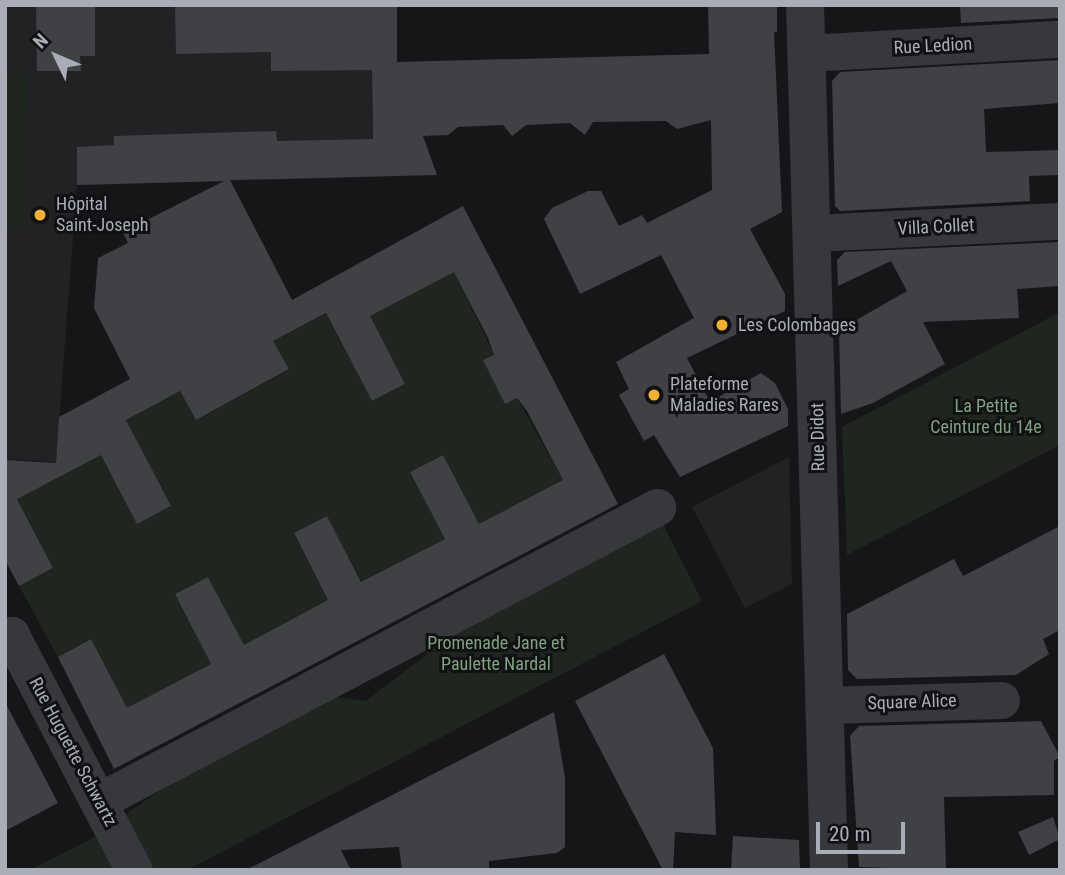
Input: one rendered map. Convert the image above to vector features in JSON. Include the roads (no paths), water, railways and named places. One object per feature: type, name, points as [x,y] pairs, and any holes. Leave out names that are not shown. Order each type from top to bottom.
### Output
[{"type":"street","name":"Rue Didot","points":[[805,5],[829,870]]},
{"type":"street","name":"Rue Ledion","points":[[806,53],[1060,39]]},
{"type":"street","name":"Villa Collet","points":[[812,233],[1060,221]]},
{"type":"street","points":[[99,801],[657,507]]},
{"type":"street","name":"Rue Huguette Schwartz","points":[[8,637],[134,870]]},
{"type":"street","name":"Square Alice","points":[[824,705],[1001,700]]},
{"type":"place","name":"Hôpital Saint-Joseph","points":[[40,215]]},
{"type":"place","name":"Les Colombages","points":[[722,325]]},
{"type":"place","name":"Plateforme Maladies Rares","points":[[654,395]]},
{"type":"park label","name":"La Petite Ceinture du 14e","points":[[986,417]]},
{"type":"park label","name":"Promenade Jane et Paulette Nardal","points":[[496,654]]}]
